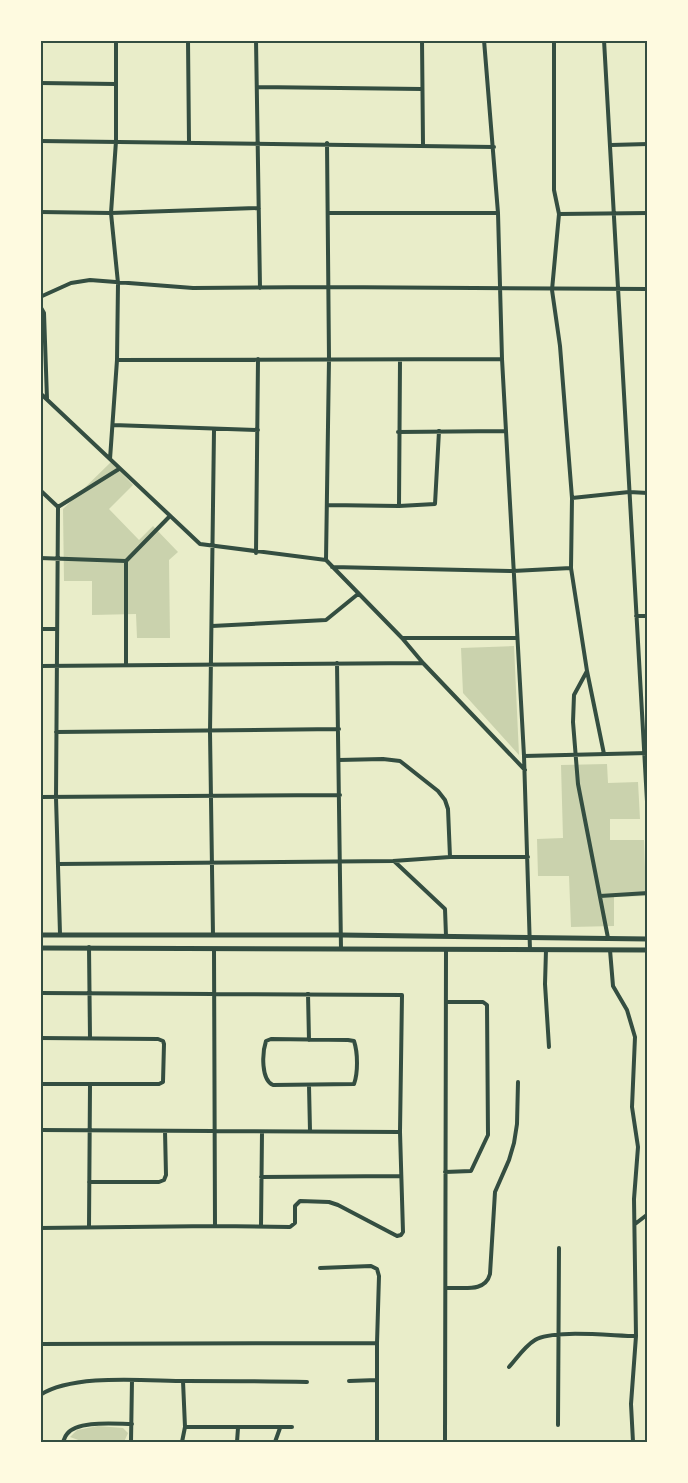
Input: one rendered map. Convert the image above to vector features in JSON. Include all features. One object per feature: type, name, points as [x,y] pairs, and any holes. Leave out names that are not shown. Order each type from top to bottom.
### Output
[{"type":"main road","points":[[40,934],[341,934],[648,939]]},
{"type":"main road","points":[[40,948],[648,950]]},
{"type":"street","points":[[110,459],[117,360],[118,283],[111,213],[116,141],[116,40]]},
{"type":"street","points":[[189,40],[189,142]]},
{"type":"street","points":[[256,40],[260,288]]},
{"type":"street","points":[[422,40],[423,145]]},
{"type":"street","points":[[484,40],[498,213],[502,359],[525,770],[530,950]]},
{"type":"street","points":[[554,40],[554,190],[559,214],[552,290],[560,346],[572,498],[571,568],[587,671],[604,754]]},
{"type":"street","points":[[604,40],[648,819]]},
{"type":"street","points":[[40,83],[116,84]]},
{"type":"street","points":[[257,87],[422,89]]},
{"type":"street","points":[[40,141],[494,147]]},
{"type":"street","points":[[326,561],[329,359],[327,143]]},
{"type":"street","points":[[611,145],[648,144]]},
{"type":"street","points":[[40,212],[111,213],[259,208]]},
{"type":"street","points":[[327,213],[498,213]]},
{"type":"street","points":[[559,214],[648,213]]},
{"type":"street","points":[[41,295],[80,281],[193,288],[648,289]]},
{"type":"street","points":[[40,306],[45,313],[47,399]]},
{"type":"street","points":[[255,553],[258,359]]},
{"type":"street","points":[[117,360],[502,359]]},
{"type":"street","points":[[399,360],[399,506]]},
{"type":"street","points":[[40,393],[200,544],[326,561],[402,638],[525,770]]},
{"type":"street","points":[[113,425],[258,430]]},
{"type":"street","points":[[213,934],[210,732],[214,430]]},
{"type":"street","points":[[328,505],[433,506],[437,501],[440,431]]},
{"type":"street","points":[[398,432],[506,431]]},
{"type":"street","points":[[58,507],[119,469]]},
{"type":"street","points":[[40,490],[58,507],[56,798],[60,934]]},
{"type":"street","points":[[572,498],[629,492],[648,493]]},
{"type":"street","points":[[126,665],[126,561],[170,517]]},
{"type":"street","points":[[40,558],[126,561]]},
{"type":"street","points":[[332,567],[513,571],[571,568]]},
{"type":"street","points":[[212,626],[326,620],[358,594]]},
{"type":"street","points":[[636,616],[648,616]]},
{"type":"street","points":[[40,629],[57,629]]},
{"type":"street","points":[[402,638],[516,638]]},
{"type":"street","points":[[337,663],[341,949]]},
{"type":"street","points":[[40,666],[423,663]]},
{"type":"street","points":[[587,671],[574,695],[573,722],[578,784],[608,939]]},
{"type":"street","points":[[56,732],[339,729]]},
{"type":"street","points":[[524,756],[646,753]]},
{"type":"street","points":[[339,760],[400,761],[438,791],[448,809],[450,857]]},
{"type":"street","points":[[40,797],[340,795]]},
{"type":"street","points":[[57,864],[211,861],[340,862],[450,857],[528,857]]},
{"type":"street","points":[[393,861],[445,909],[446,936]]},
{"type":"street","points":[[600,896],[648,893]]},
{"type":"street","points":[[89,947],[90,1038]]},
{"type":"street","points":[[214,948],[215,1226]]},
{"type":"street","points":[[445,1443],[446,950]]},
{"type":"street","points":[[546,950],[545,984],[549,1047]]},
{"type":"street","points":[[610,950],[613,986],[627,1010],[635,1037],[632,1107],[638,1147],[634,1199],[636,1336],[631,1404],[633,1443]]},
{"type":"street","points":[[40,993],[402,995],[400,1132],[403,1232],[397,1236],[338,1204],[300,1201],[295,1206],[293,1226],[40,1228]]},
{"type":"street","points":[[308,994],[309,1040]]},
{"type":"street","points":[[445,1172],[471,1171],[488,1135],[487,1005],[483,1002],[446,1002]]},
{"type":"street","points":[[40,1038],[158,1039],[164,1044],[163,1082],[159,1084],[40,1084]]},
{"type":"street","points":[[266,1041],[354,1041],[356,1047],[354,1084],[309,1086],[268,1083],[265,1078],[264,1047],[266,1041]]},
{"type":"street","points":[[446,1287],[482,1286],[488,1283],[495,1192],[514,1143],[518,1082]]},
{"type":"street","points":[[89,1227],[90,1085]]},
{"type":"street","points":[[309,1086],[310,1131]]},
{"type":"street","points":[[40,1130],[400,1132]]},
{"type":"street","points":[[89,1182],[159,1182],[164,1180],[166,1175],[165,1131]]},
{"type":"street","points":[[261,1226],[262,1132]]},
{"type":"street","points":[[261,1177],[401,1176]]},
{"type":"street","points":[[635,1224],[648,1214]]},
{"type":"street","points":[[558,1425],[559,1248]]},
{"type":"street","points":[[320,1268],[371,1266],[377,1269],[379,1276],[377,1443]]},
{"type":"street","points":[[509,1366],[533,1341],[559,1334],[636,1336]]},
{"type":"street","points":[[40,1344],[377,1343]]},
{"type":"street","points":[[131,1443],[132,1380]]},
{"type":"street","points":[[40,1395],[60,1386],[79,1382],[132,1380],[307,1382]]},
{"type":"street","points":[[349,1381],[377,1380]]},
{"type":"street","points":[[182,1443],[185,1427],[183,1381]]},
{"type":"street","points":[[63,1443],[67,1434],[78,1427],[92,1424],[132,1424]]},
{"type":"street","points":[[185,1427],[292,1427]]},
{"type":"street","points":[[237,1443],[238,1428]]},
{"type":"street","points":[[275,1443],[280,1428]]},
{"type":"green space","points":[[111,462],[133,485],[109,509],[139,540],[153,526],[178,552],[169,560],[170,638],[137,638],[136,614],[92,615],[92,581],[64,581],[63,509]]},
{"type":"green space","points":[[514,646],[519,755],[463,693],[461,648]]},
{"type":"green space","points":[[607,764],[608,783],[638,782],[640,819],[610,819],[610,840],[644,840],[646,896],[614,897],[614,926],[571,927],[569,876],[538,876],[537,839],[563,838],[561,765]]},
{"type":"green space","points":[[98,1426],[123,1428],[128,1433],[124,1442],[84,1442],[70,1437],[77,1430]]}]
